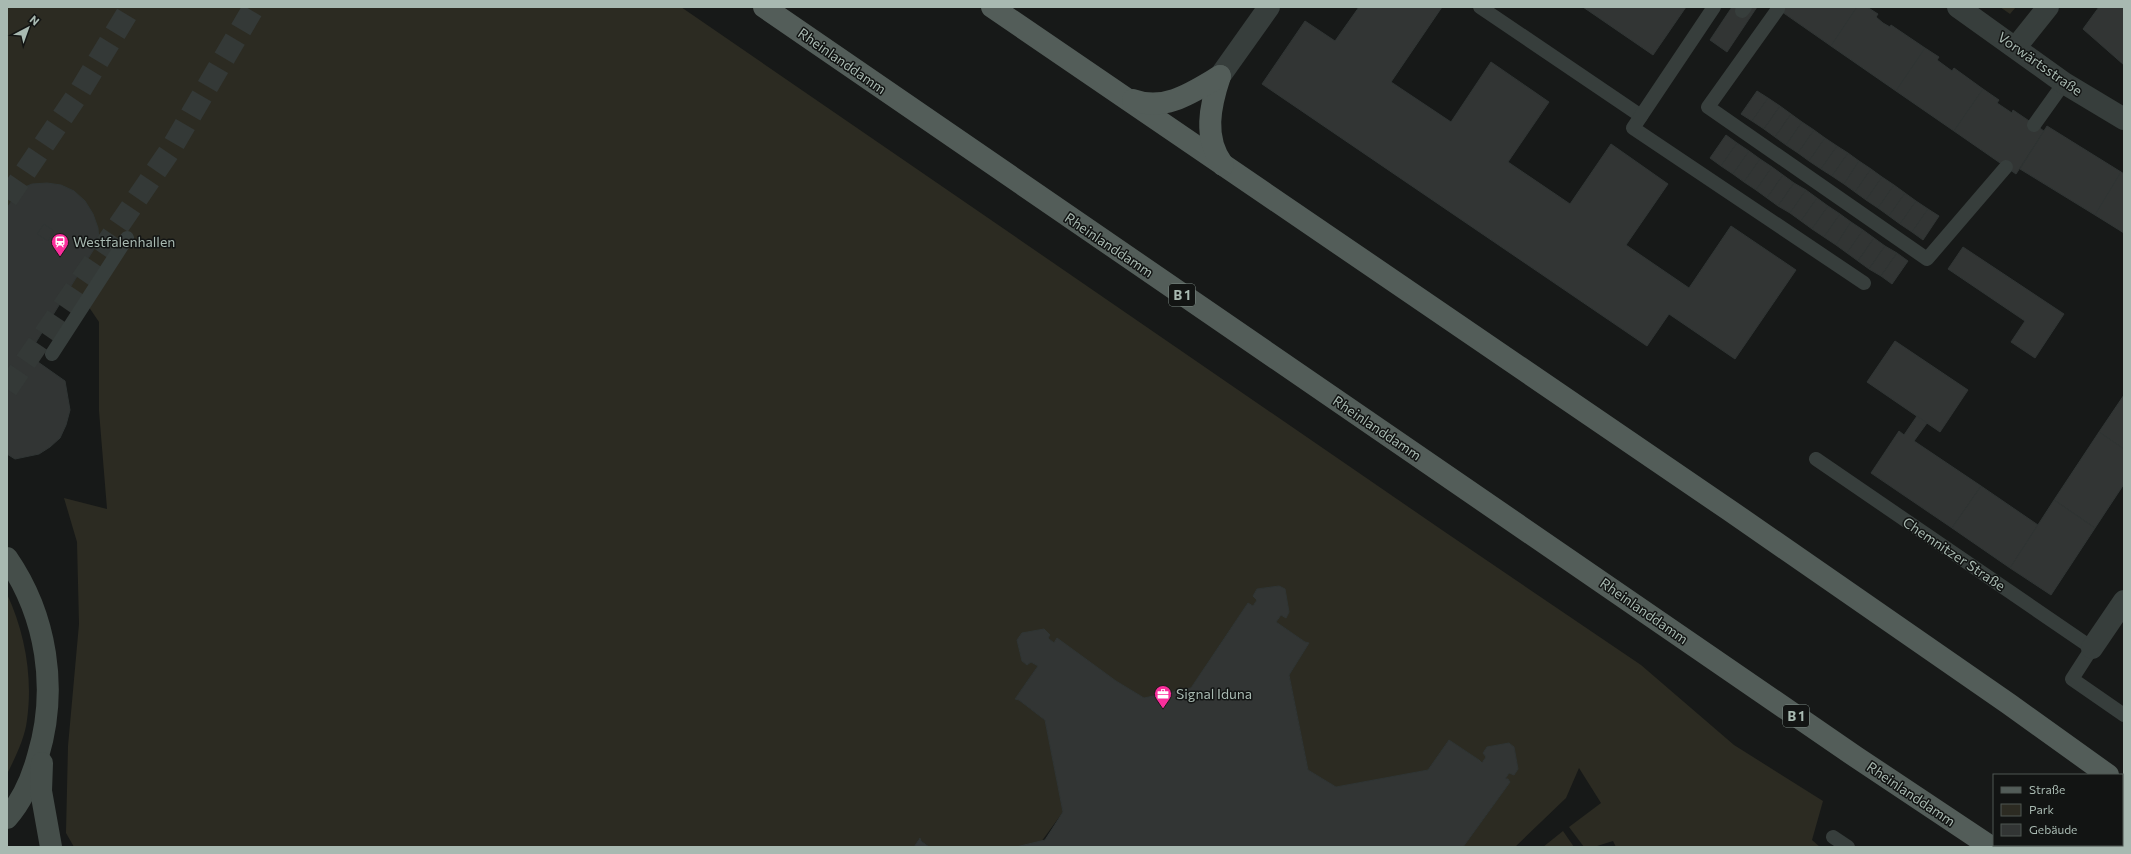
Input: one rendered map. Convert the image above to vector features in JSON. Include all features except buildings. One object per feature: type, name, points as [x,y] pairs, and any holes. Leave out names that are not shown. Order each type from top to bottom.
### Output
[{"type":"main road","name":"Rheinlanddamm","points":[[764,7],[1843,748],[1991,847]]},
{"type":"main road","points":[[992,7],[1849,592],[2107,774]]},
{"type":"main road","points":[[1124,97],[1142,104],[1162,105],[1196,90],[1220,76]]},
{"type":"main road","points":[[1220,76],[1211,103],[1210,130],[1215,154],[1224,166]]},
{"type":"main road","points":[[7,558],[29,598],[42,634],[48,671],[49,704],[44,737],[40,791],[51,847]]},
{"type":"main road","points":[[7,818],[32,776],[44,737]]},
{"type":"street","points":[[1220,76],[1269,7]]},
{"type":"street","name":"Vorwärtsstraße","points":[[1958,7],[2064,82],[2124,119]]},
{"type":"street","points":[[2016,47],[2048,7]]},
{"type":"street","points":[[2092,648],[2124,601]]},
{"type":"lane","points":[[1480,7],[1641,116]]},
{"type":"lane","points":[[1714,7],[1633,128],[1864,283]]},
{"type":"lane","points":[[1778,9],[1708,107],[1927,259],[2006,166]]},
{"type":"lane","points":[[2034,125],[2064,82]]},
{"type":"lane","points":[[52,354],[127,238]]},
{"type":"lane","name":"Chemnitzer Straße","points":[[1816,459],[2092,648]]},
{"type":"lane","points":[[2092,648],[2072,679],[2124,715]]},
{"type":"lane","points":[[1833,837],[1848,847]]},
{"type":"green space","points":[[7,7],[681,7],[1641,665],[1734,745],[1823,801],[1812,840],[1820,847],[1616,847],[1613,841],[1594,847],[1584,847],[1569,827],[1601,803],[1579,768],[1566,798],[1515,847],[1463,847],[1510,782],[1508,779],[1505,779],[1509,773],[1514,775],[1518,769],[1514,747],[1509,743],[1487,747],[1483,753],[1486,757],[1482,763],[1449,740],[1428,770],[1336,787],[1308,770],[1289,675],[1309,643],[1305,642],[1276,622],[1281,615],[1286,617],[1289,612],[1285,590],[1279,586],[1257,589],[1253,596],[1257,600],[1253,606],[1248,603],[1191,688],[1144,698],[1116,681],[1057,639],[1054,643],[1048,638],[1050,635],[1044,629],[1022,634],[1017,640],[1022,661],[1027,665],[1031,662],[1038,666],[1015,699],[1019,700],[1045,720],[1063,812],[1041,842],[1016,847],[929,847],[919,839],[914,847],[74,847],[66,833],[68,746],[79,624],[77,542],[64,498],[107,509],[99,411],[99,322],[80,294],[7,248]]},
{"type":"green space","points":[[2000,7],[2016,7],[2010,14]]},
{"type":"green space","points":[[7,594],[19,624],[23,640],[28,672],[29,704],[22,741],[7,774]]},
{"type":"green space","points":[[1563,831],[1574,847],[1543,847]]},
{"type":"tunnel","points":[[7,199],[80,91],[131,7]]},
{"type":"tunnel","points":[[7,389],[171,149],[254,7]]},
{"type":"place","name":"Westfalenhallen","points":[[60,257]]},
{"type":"place","name":"Signal Iduna","points":[[1163,709]]}]
